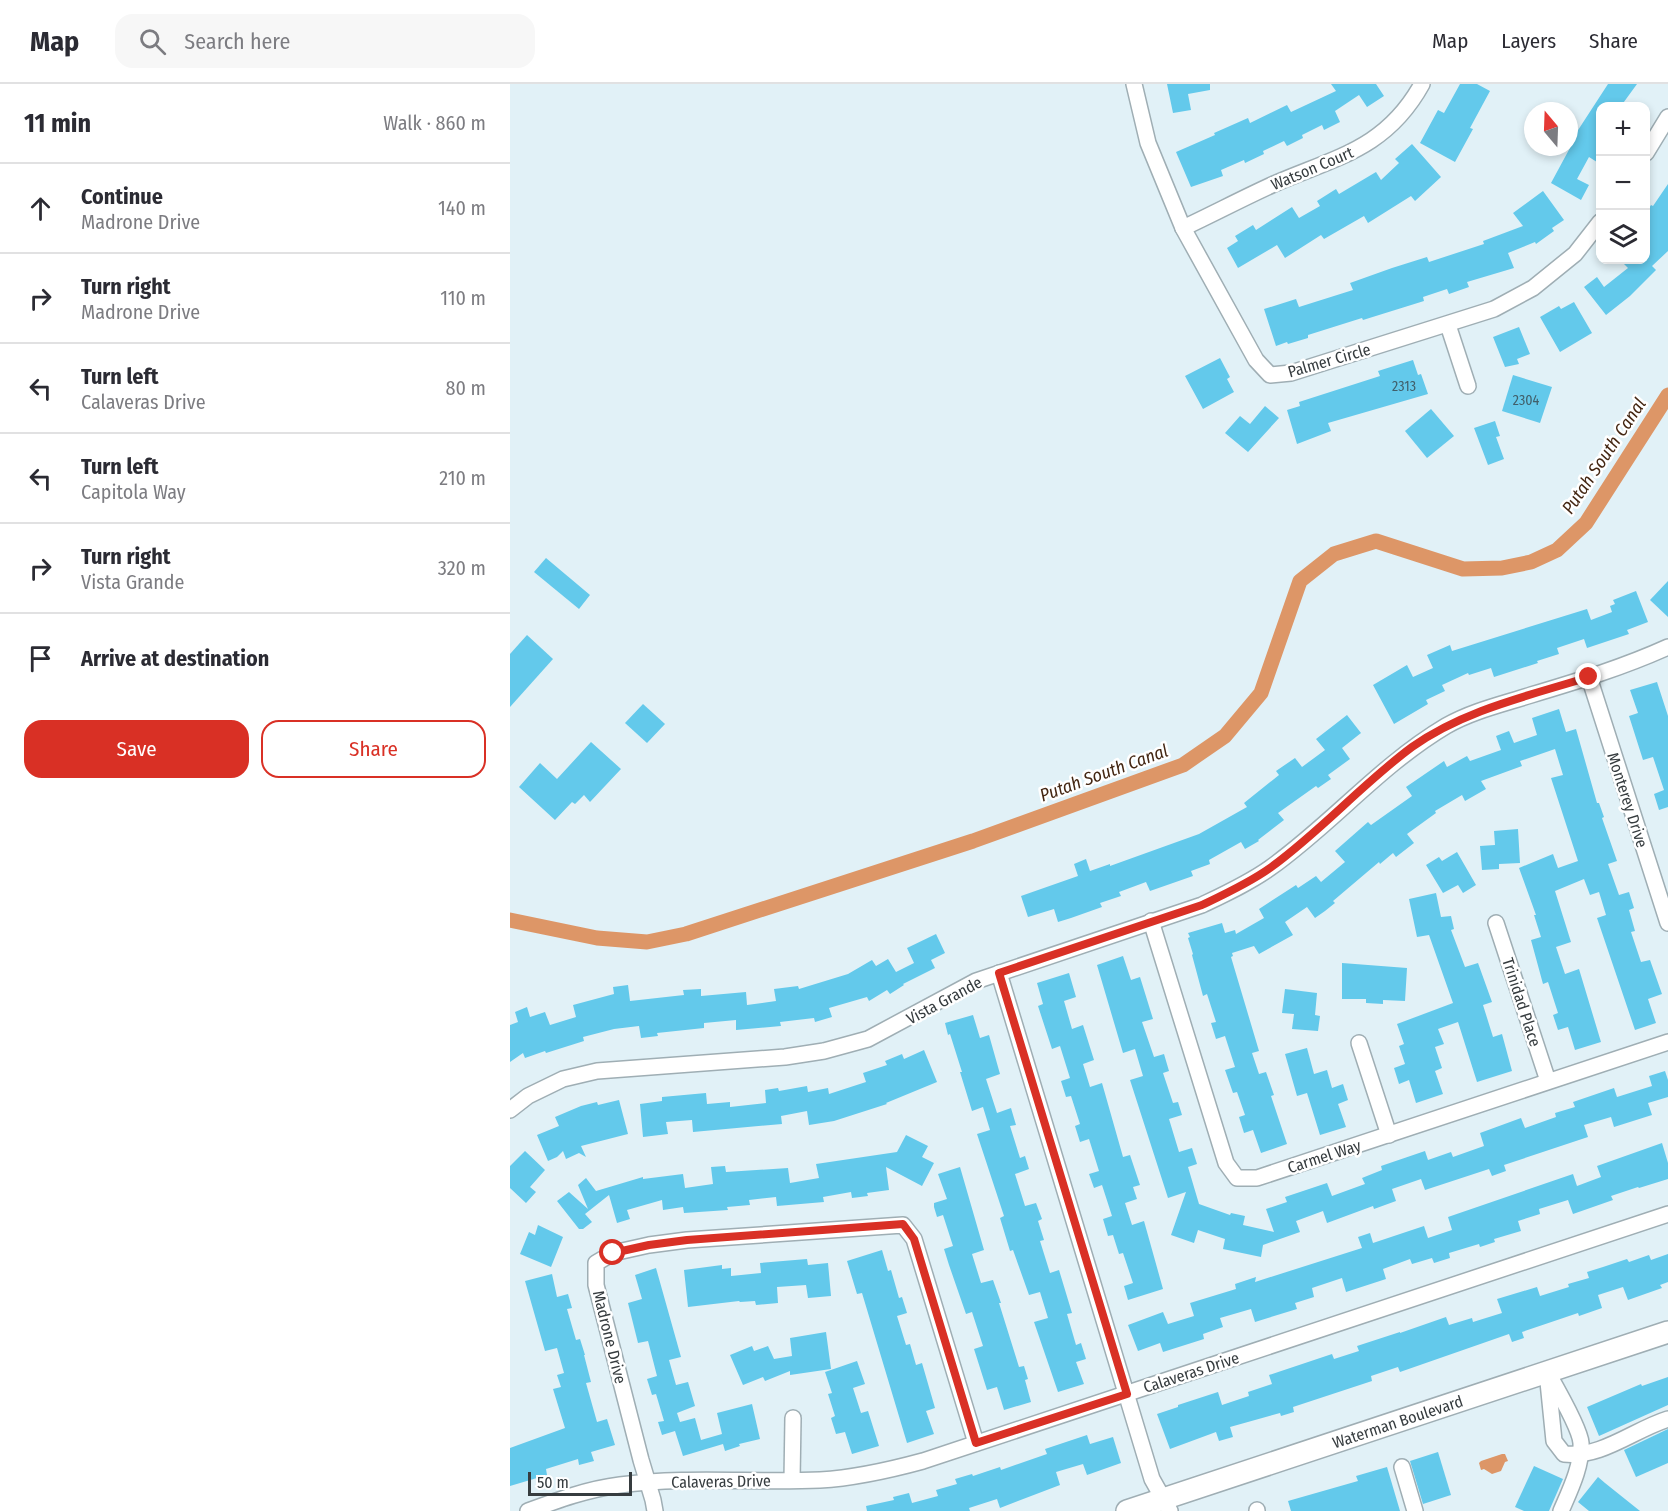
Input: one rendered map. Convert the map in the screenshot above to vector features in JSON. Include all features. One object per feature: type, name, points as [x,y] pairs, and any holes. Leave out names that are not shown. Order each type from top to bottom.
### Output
[{"type":"main road","name":"Waterman Boulevard","points":[[1127,1511],[1166,1505],[1668,1332]]},
{"type":"street","name":"Palmer Circle","points":[[1134,84],[1148,143],[1183,228],[1256,360],[1270,375],[1291,373],[1494,309],[1533,288],[1575,254],[1596,227]]},
{"type":"street","name":"Watson Court","points":[[1183,228],[1274,184],[1337,159],[1369,143],[1396,122],[1422,84]]},
{"type":"street","points":[[1650,146],[1668,117]]},
{"type":"street","points":[[1448,325],[1468,386]]},
{"type":"street","name":"Vista Grande","points":[[510,1110],[528,1096],[563,1079],[597,1071],[786,1057],[824,1051],[868,1039],[899,1024],[958,989],[1202,905],[1231,892],[1296,848],[1381,771],[1413,746],[1449,724],[1486,709],[1616,669],[1668,647]]},
{"type":"street","name":"Monterey Drive","points":[[1589,677],[1668,923]]},
{"type":"street","name":"Carmel Way","points":[[1151,921],[1226,1163],[1237,1178],[1257,1178],[1668,1042]]},
{"type":"street","name":"Trinidad Place","points":[[1496,923],[1548,1081]]},
{"type":"street","points":[[999,973],[1152,1479],[1166,1505]]},
{"type":"street","points":[[1359,1043],[1389,1135]]},
{"type":"street","name":"Calaveras Drive","points":[[528,1511],[574,1494],[619,1485],[648,1482],[822,1480],[883,1472],[1127,1394],[1668,1214]]},
{"type":"street","name":"Madrone Drive","points":[[648,1482],[596,1285],[596,1263],[613,1253],[678,1241],[903,1224],[914,1239],[976,1443]]},
{"type":"street","points":[[1547,1372],[1554,1441],[1564,1454],[1579,1455],[1596,1452],[1668,1419]]},
{"type":"street","points":[[1547,1372],[1561,1395],[1581,1442],[1576,1474],[1565,1510]]},
{"type":"street","points":[[792,1480],[793,1418]]},
{"type":"street","points":[[1402,1467],[1415,1511]]},
{"type":"street","points":[[648,1482],[655,1511]]},
{"type":"shaded area","points":[[1505,1454],[1508,1461],[1505,1462],[1501,1471],[1492,1474],[1484,1469],[1481,1470],[1479,1463],[1481,1461]]},
{"type":"building","points":[[1167,84],[1210,84],[1210,90],[1188,94],[1191,110],[1173,113]]},
{"type":"building","points":[[1331,84],[1376,84],[1384,96],[1367,107],[1359,95],[1335,111],[1340,122],[1324,130],[1322,125],[1287,146],[1284,141],[1245,163],[1244,160],[1221,170],[1223,176],[1191,187],[1176,152],[1248,118],[1250,123],[1287,105],[1291,112],[1336,91]]},
{"type":"building","points":[[1460,84],[1477,84],[1490,91],[1455,162],[1420,143],[1438,110],[1444,113]]},
{"type":"building","points":[[1608,84],[1637,84],[1624,102],[1596,102]]},
{"type":"building","points":[[1596,102],[1596,161],[1589,157],[1577,179],[1589,185],[1581,200],[1551,183],[1566,156],[1578,156],[1578,130]]},
{"type":"building","points":[[1412,144],[1441,177],[1415,201],[1411,196],[1368,223],[1364,216],[1324,239],[1321,235],[1285,258],[1277,245],[1238,268],[1227,248],[1238,241],[1235,236],[1253,225],[1256,230],[1292,207],[1299,218],[1320,206],[1317,201],[1336,189],[1339,194],[1376,172],[1381,180],[1399,163],[1395,159]]},
{"type":"building","points":[[1668,184],[1668,251],[1652,266],[1656,270],[1630,296],[1606,315],[1584,287],[1597,277],[1604,287],[1628,268],[1624,264],[1650,264],[1650,207],[1653,206]]},
{"type":"building","points":[[1543,191],[1564,220],[1552,228],[1554,231],[1536,244],[1535,242],[1508,253],[1514,268],[1467,282],[1469,287],[1449,294],[1447,289],[1423,297],[1424,301],[1276,346],[1264,309],[1296,299],[1299,307],[1353,290],[1350,283],[1392,268],[1427,257],[1429,262],[1484,244],[1483,241],[1523,226],[1513,213]]},
{"type":"building","points":[[1574,302],[1592,333],[1560,352],[1540,317],[1559,306],[1561,309]]},
{"type":"building","points":[[1519,327],[1530,354],[1517,359],[1519,364],[1505,367],[1493,337]]},
{"type":"building","points":[[1220,358],[1230,377],[1227,379],[1234,392],[1203,409],[1185,376]]},
{"type":"building","points":[[1413,360],[1428,394],[1328,423],[1331,431],[1297,444],[1287,410],[1300,406],[1299,402],[1380,376],[1378,371]]},
{"type":"building","points":[[1513,375],[1552,387],[1540,423],[1502,411]]},
{"type":"building","points":[[1265,406],[1279,418],[1248,452],[1225,433],[1240,416],[1250,424]]},
{"type":"building","points":[[1431,409],[1454,436],[1427,458],[1405,431]]},
{"type":"building","points":[[1495,421],[1500,436],[1496,437],[1504,459],[1488,465],[1474,428]]},
{"type":"building","points":[[546,558],[590,595],[579,609],[534,572]]},
{"type":"building","points":[[1668,581],[1668,617],[1650,600]]},
{"type":"building","points":[[1636,591],[1648,622],[1627,630],[1629,634],[1587,648],[1584,639],[1557,648],[1559,654],[1537,661],[1538,663],[1494,677],[1491,668],[1469,675],[1468,673],[1442,685],[1445,691],[1426,700],[1428,704],[1394,724],[1373,685],[1407,665],[1413,677],[1433,668],[1427,655],[1450,645],[1452,651],[1587,609],[1591,620],[1612,612],[1610,606],[1615,604],[1613,600]]},
{"type":"building","points":[[527,635],[553,659],[510,707],[510,654]]},
{"type":"building","points":[[1657,682],[1668,716],[1668,807],[1659,810],[1654,794],[1664,790],[1653,757],[1643,760],[1629,716],[1638,713],[1630,690]]},
{"type":"building","points":[[643,704],[665,724],[647,743],[625,723]]},
{"type":"building","points":[[1559,709],[1566,732],[1576,729],[1597,803],[1604,817],[1602,818],[1617,861],[1608,864],[1619,895],[1629,892],[1634,908],[1629,910],[1635,931],[1631,932],[1641,962],[1650,960],[1662,994],[1648,999],[1656,1023],[1635,1030],[1597,918],[1606,915],[1599,892],[1590,895],[1584,879],[1555,891],[1571,942],[1556,947],[1565,974],[1579,969],[1601,1042],[1575,1050],[1568,1027],[1558,1030],[1553,1015],[1558,1013],[1548,982],[1543,984],[1531,940],[1541,937],[1534,915],[1536,915],[1519,868],[1553,854],[1558,868],[1578,861],[1551,778],[1563,775],[1555,749],[1520,761],[1522,766],[1481,781],[1486,789],[1465,801],[1462,795],[1435,811],[1436,813],[1407,834],[1414,843],[1396,857],[1393,853],[1380,864],[1379,862],[1333,901],[1335,903],[1325,911],[1315,918],[1307,907],[1285,922],[1293,935],[1259,954],[1254,946],[1232,953],[1231,957],[1259,1051],[1252,1053],[1259,1074],[1266,1072],[1274,1095],[1271,1096],[1287,1144],[1261,1153],[1253,1130],[1244,1133],[1239,1117],[1245,1115],[1237,1092],[1233,1093],[1225,1070],[1235,1067],[1225,1036],[1216,1039],[1211,1023],[1216,1022],[1207,994],[1203,996],[1188,933],[1222,923],[1225,933],[1235,930],[1236,934],[1264,918],[1259,909],[1296,885],[1298,888],[1316,876],[1321,882],[1345,862],[1335,851],[1368,822],[1371,825],[1412,796],[1406,787],[1444,761],[1447,767],[1467,756],[1470,761],[1501,750],[1496,736],[1509,731],[1514,743],[1537,735],[1532,718]]},
{"type":"building","points":[[1347,715],[1361,733],[1342,748],[1350,759],[1328,775],[1331,779],[1318,788],[1316,786],[1278,813],[1284,820],[1259,841],[1245,849],[1241,842],[1209,860],[1210,864],[1191,871],[1193,876],[1150,891],[1146,882],[1119,892],[1121,896],[1100,903],[1102,907],[1071,918],[1058,922],[1054,909],[1028,917],[1021,896],[1078,876],[1074,864],[1086,859],[1090,871],[1110,864],[1110,866],[1199,834],[1247,807],[1244,803],[1279,775],[1276,771],[1295,758],[1302,767],[1325,750],[1316,739]]},
{"type":"building","points":[[591,742],[621,769],[590,802],[584,795],[575,804],[572,802],[555,820],[519,787],[540,763],[557,779]]},
{"type":"building","points":[[1518,829],[1520,863],[1499,864],[1499,869],[1482,870],[1480,846],[1495,845],[1494,831]]},
{"type":"building","points":[[1457,852],[1476,885],[1463,893],[1458,885],[1443,893],[1426,865],[1439,857],[1442,861]]},
{"type":"building","points":[[1436,893],[1441,917],[1451,916],[1454,929],[1451,930],[1465,967],[1478,963],[1492,1002],[1483,1005],[1493,1037],[1502,1034],[1512,1071],[1477,1082],[1458,1022],[1438,1029],[1444,1044],[1435,1047],[1442,1068],[1435,1071],[1443,1094],[1416,1103],[1409,1080],[1399,1084],[1394,1068],[1405,1064],[1399,1046],[1404,1044],[1397,1024],[1453,1003],[1429,935],[1417,937],[1409,899]]},
{"type":"building","points":[[936,934],[945,953],[931,960],[935,968],[903,984],[890,994],[887,990],[869,1001],[867,997],[829,1008],[832,1017],[815,1022],[814,1018],[780,1022],[781,1026],[736,1030],[736,1020],[704,1023],[704,1028],[657,1033],[658,1036],[641,1038],[639,1026],[614,1029],[583,1037],[584,1041],[546,1053],[545,1051],[525,1058],[523,1053],[510,1062],[510,1025],[518,1022],[515,1012],[527,1007],[530,1017],[545,1012],[550,1025],[576,1017],[573,1005],[614,994],[613,987],[628,985],[630,1001],[684,995],[683,990],[701,989],[701,996],[746,992],[747,1005],[776,1001],[774,989],[798,986],[799,989],[848,974],[872,960],[876,966],[888,959],[896,972],[914,963],[907,948]]},
{"type":"building","points":[[1123,956],[1131,980],[1140,977],[1153,1019],[1142,1022],[1154,1057],[1164,1054],[1169,1071],[1163,1073],[1173,1103],[1178,1102],[1182,1115],[1169,1119],[1179,1152],[1192,1148],[1197,1164],[1188,1167],[1199,1204],[1230,1215],[1231,1213],[1245,1216],[1243,1225],[1274,1232],[1266,1209],[1287,1202],[1285,1197],[1327,1183],[1332,1196],[1365,1184],[1362,1178],[1382,1170],[1381,1166],[1425,1151],[1428,1160],[1451,1152],[1453,1157],[1484,1146],[1480,1133],[1521,1118],[1525,1128],[1556,1117],[1555,1113],[1575,1107],[1573,1102],[1614,1088],[1617,1097],[1652,1086],[1649,1076],[1665,1071],[1668,1080],[1668,1097],[1648,1103],[1652,1115],[1614,1127],[1611,1117],[1584,1125],[1588,1137],[1504,1165],[1506,1171],[1492,1176],[1489,1169],[1425,1190],[1421,1179],[1392,1189],[1396,1201],[1374,1209],[1373,1206],[1327,1223],[1323,1211],[1296,1221],[1300,1232],[1263,1245],[1261,1257],[1223,1249],[1225,1239],[1198,1230],[1194,1243],[1171,1235],[1186,1192],[1168,1198],[1130,1080],[1143,1076],[1135,1049],[1123,1053],[1097,965]]},
{"type":"building","points":[[1342,963],[1407,968],[1405,1001],[1383,1000],[1383,1004],[1366,1003],[1366,999],[1342,999]]},
{"type":"building","points":[[1069,973],[1076,997],[1064,1001],[1072,1029],[1083,1025],[1094,1060],[1083,1064],[1090,1087],[1102,1083],[1123,1157],[1130,1155],[1140,1185],[1133,1187],[1137,1199],[1125,1203],[1132,1225],[1144,1221],[1163,1289],[1128,1300],[1124,1286],[1133,1283],[1123,1253],[1119,1254],[1113,1235],[1108,1236],[1103,1219],[1112,1216],[1102,1185],[1094,1188],[1089,1174],[1099,1171],[1089,1139],[1080,1142],[1075,1126],[1080,1124],[1071,1096],[1066,1097],[1061,1081],[1070,1078],[1060,1046],[1052,1049],[1038,1006],[1043,1004],[1037,983]]},
{"type":"building","points":[[1285,989],[1317,993],[1315,1015],[1320,1016],[1318,1031],[1292,1029],[1294,1014],[1282,1013]]},
{"type":"building","points":[[973,1015],[980,1038],[989,1035],[1000,1074],[986,1079],[997,1113],[1011,1108],[1016,1125],[1010,1126],[1020,1158],[1025,1156],[1029,1169],[1015,1174],[1025,1206],[1036,1203],[1042,1219],[1038,1221],[1044,1240],[1040,1241],[1050,1273],[1059,1270],[1072,1313],[1067,1314],[1076,1345],[1081,1343],[1086,1359],[1076,1362],[1084,1384],[1058,1392],[1034,1322],[1048,1318],[1040,1292],[1029,1295],[1013,1250],[1010,1251],[1000,1218],[1004,1216],[977,1134],[990,1130],[983,1107],[972,1111],[960,1072],[962,1072],[945,1023]]},
{"type":"building","points":[[1307,1048],[1314,1074],[1327,1070],[1332,1088],[1343,1084],[1348,1100],[1338,1104],[1346,1127],[1320,1135],[1307,1093],[1297,1096],[1285,1054]]},
{"type":"building","points":[[924,1050],[937,1082],[887,1104],[834,1121],[809,1125],[807,1111],[781,1116],[782,1124],[693,1132],[692,1120],[666,1122],[668,1134],[643,1137],[640,1104],[662,1101],[662,1097],[706,1093],[707,1104],[730,1102],[730,1107],[766,1103],[765,1090],[778,1088],[779,1091],[807,1086],[808,1092],[828,1088],[829,1094],[866,1082],[863,1073],[887,1065],[885,1061],[902,1054],[904,1059]]},
{"type":"building","points":[[619,1100],[628,1134],[581,1146],[586,1157],[579,1153],[566,1159],[563,1151],[548,1161],[537,1135],[559,1126],[555,1117],[581,1106]]},
{"type":"building","points":[[906,1135],[928,1146],[922,1157],[934,1163],[922,1186],[886,1167],[889,1190],[867,1193],[868,1196],[852,1198],[851,1192],[823,1197],[824,1202],[777,1206],[776,1197],[749,1200],[750,1205],[727,1207],[728,1210],[684,1213],[683,1207],[663,1210],[662,1200],[627,1210],[630,1219],[617,1223],[609,1195],[585,1214],[592,1222],[583,1229],[579,1229],[557,1201],[569,1192],[588,1209],[578,1185],[586,1178],[596,1191],[643,1177],[643,1179],[683,1174],[685,1188],[713,1184],[711,1167],[725,1166],[726,1172],[788,1168],[790,1183],[819,1178],[816,1164],[897,1152]]},
{"type":"building","points":[[1662,1143],[1668,1163],[1668,1179],[1611,1196],[1613,1200],[1573,1214],[1568,1200],[1539,1209],[1540,1214],[1518,1221],[1521,1231],[1494,1239],[1495,1242],[1480,1247],[1479,1244],[1449,1253],[1450,1258],[1434,1263],[1432,1258],[1412,1264],[1410,1259],[1383,1269],[1386,1279],[1346,1292],[1342,1278],[1312,1288],[1314,1297],[1295,1303],[1297,1309],[1255,1322],[1251,1309],[1220,1318],[1223,1327],[1203,1334],[1204,1339],[1163,1352],[1160,1343],[1138,1351],[1128,1325],[1163,1312],[1168,1324],[1194,1316],[1190,1303],[1236,1289],[1235,1284],[1256,1277],[1255,1282],[1362,1248],[1358,1237],[1370,1233],[1373,1243],[1424,1226],[1428,1238],[1452,1230],[1448,1217],[1573,1174],[1577,1186],[1601,1177],[1597,1166]]},
{"type":"building","points":[[525,1151],[545,1170],[530,1187],[536,1192],[526,1203],[510,1188],[510,1166]]},
{"type":"building","points":[[960,1167],[984,1250],[972,1254],[981,1283],[993,1280],[1019,1367],[1024,1366],[1028,1379],[1025,1380],[1031,1402],[1004,1410],[997,1387],[987,1390],[974,1349],[983,1346],[972,1312],[966,1314],[944,1249],[953,1246],[943,1215],[937,1217],[934,1207],[934,1203],[947,1199],[938,1174]]},
{"type":"building","points":[[538,1225],[563,1237],[551,1267],[520,1254],[529,1232],[535,1235]]},
{"type":"building","points":[[882,1250],[888,1271],[891,1270],[899,1298],[902,1297],[907,1313],[897,1316],[906,1345],[910,1344],[916,1365],[922,1363],[935,1408],[926,1411],[934,1434],[907,1443],[862,1293],[857,1294],[847,1261]]},
{"type":"building","points":[[1668,1254],[1668,1282],[1660,1285],[1662,1288],[1628,1300],[1623,1287],[1598,1295],[1602,1308],[1579,1316],[1578,1313],[1522,1332],[1524,1338],[1512,1342],[1509,1334],[1400,1372],[1398,1367],[1371,1376],[1372,1381],[1293,1407],[1294,1412],[1281,1416],[1280,1413],[1230,1427],[1233,1437],[1219,1441],[1216,1432],[1170,1449],[1157,1414],[1218,1392],[1222,1405],[1249,1396],[1248,1392],[1272,1384],[1269,1375],[1332,1354],[1334,1359],[1359,1351],[1357,1346],[1446,1317],[1449,1325],[1472,1318],[1473,1322],[1502,1313],[1497,1299],[1537,1287],[1540,1296],[1589,1278],[1587,1272],[1627,1259],[1629,1262],[1649,1255],[1651,1260]]},
{"type":"building","points":[[807,1259],[808,1265],[828,1263],[831,1296],[808,1298],[806,1285],[777,1287],[778,1303],[756,1305],[755,1301],[739,1301],[688,1307],[684,1270],[722,1265],[722,1269],[731,1268],[731,1276],[761,1273],[760,1263]]},
{"type":"building","points":[[656,1268],[681,1357],[669,1360],[676,1385],[688,1382],[695,1406],[677,1413],[680,1422],[695,1418],[701,1440],[722,1434],[717,1413],[752,1404],[760,1439],[739,1444],[740,1446],[725,1451],[723,1444],[683,1456],[675,1431],[662,1435],[658,1422],[664,1421],[656,1394],[652,1395],[647,1379],[657,1376],[648,1341],[638,1343],[628,1303],[642,1299],[635,1275]]},
{"type":"building","points":[[552,1274],[557,1297],[568,1294],[572,1308],[567,1309],[576,1340],[580,1339],[585,1355],[591,1382],[586,1383],[597,1422],[607,1419],[615,1445],[591,1452],[594,1461],[579,1465],[578,1459],[546,1469],[547,1475],[510,1486],[510,1448],[565,1428],[553,1389],[561,1387],[557,1375],[564,1373],[557,1348],[545,1351],[525,1281]]},
{"type":"building","points":[[826,1332],[831,1369],[790,1375],[790,1371],[765,1381],[763,1377],[743,1385],[730,1355],[752,1346],[754,1351],[768,1346],[774,1359],[792,1356],[790,1338]]},
{"type":"building","points":[[857,1361],[865,1384],[853,1388],[861,1413],[868,1411],[879,1446],[852,1454],[845,1432],[836,1434],[831,1418],[835,1416],[828,1394],[832,1393],[825,1372]]},
{"type":"building","points":[[1668,1377],[1668,1405],[1599,1436],[1587,1407],[1641,1384],[1642,1386]]},
{"type":"building","points":[[1668,1429],[1668,1463],[1636,1477],[1624,1450]]},
{"type":"building","points":[[1087,1435],[1090,1444],[1113,1437],[1121,1463],[1087,1475],[1083,1464],[1056,1472],[1060,1485],[1000,1508],[997,1499],[969,1508],[970,1511],[867,1511],[866,1506],[894,1500],[893,1497],[909,1493],[912,1503],[938,1496],[936,1490],[957,1484],[955,1479],[1000,1467],[1001,1470],[1047,1454],[1045,1449]]},
{"type":"building","points":[[1438,1452],[1451,1495],[1423,1504],[1410,1461]]},
{"type":"building","points":[[1534,1466],[1563,1479],[1549,1511],[1524,1511],[1515,1507]]},
{"type":"building","points":[[1387,1467],[1400,1511],[1291,1511],[1288,1501],[1358,1481],[1356,1476]]},
{"type":"building","points":[[1598,1477],[1640,1511],[1589,1511],[1578,1502]]},
{"type":"waterway","name":"Putah South Canal","points":[[510,920],[597,938],[647,942],[686,934],[973,841],[1183,765],[1225,736],[1261,693],[1300,581],[1334,554],[1376,541],[1463,569],[1502,568],[1531,562],[1557,550],[1586,523],[1668,395]]},
{"type":"route","points":[[613,1253],[687,1240],[903,1224],[914,1239],[976,1443],[1127,1394],[999,973],[1202,905],[1231,892],[1296,848],[1381,771],[1413,746],[1449,724],[1486,709],[1589,677]]}]
